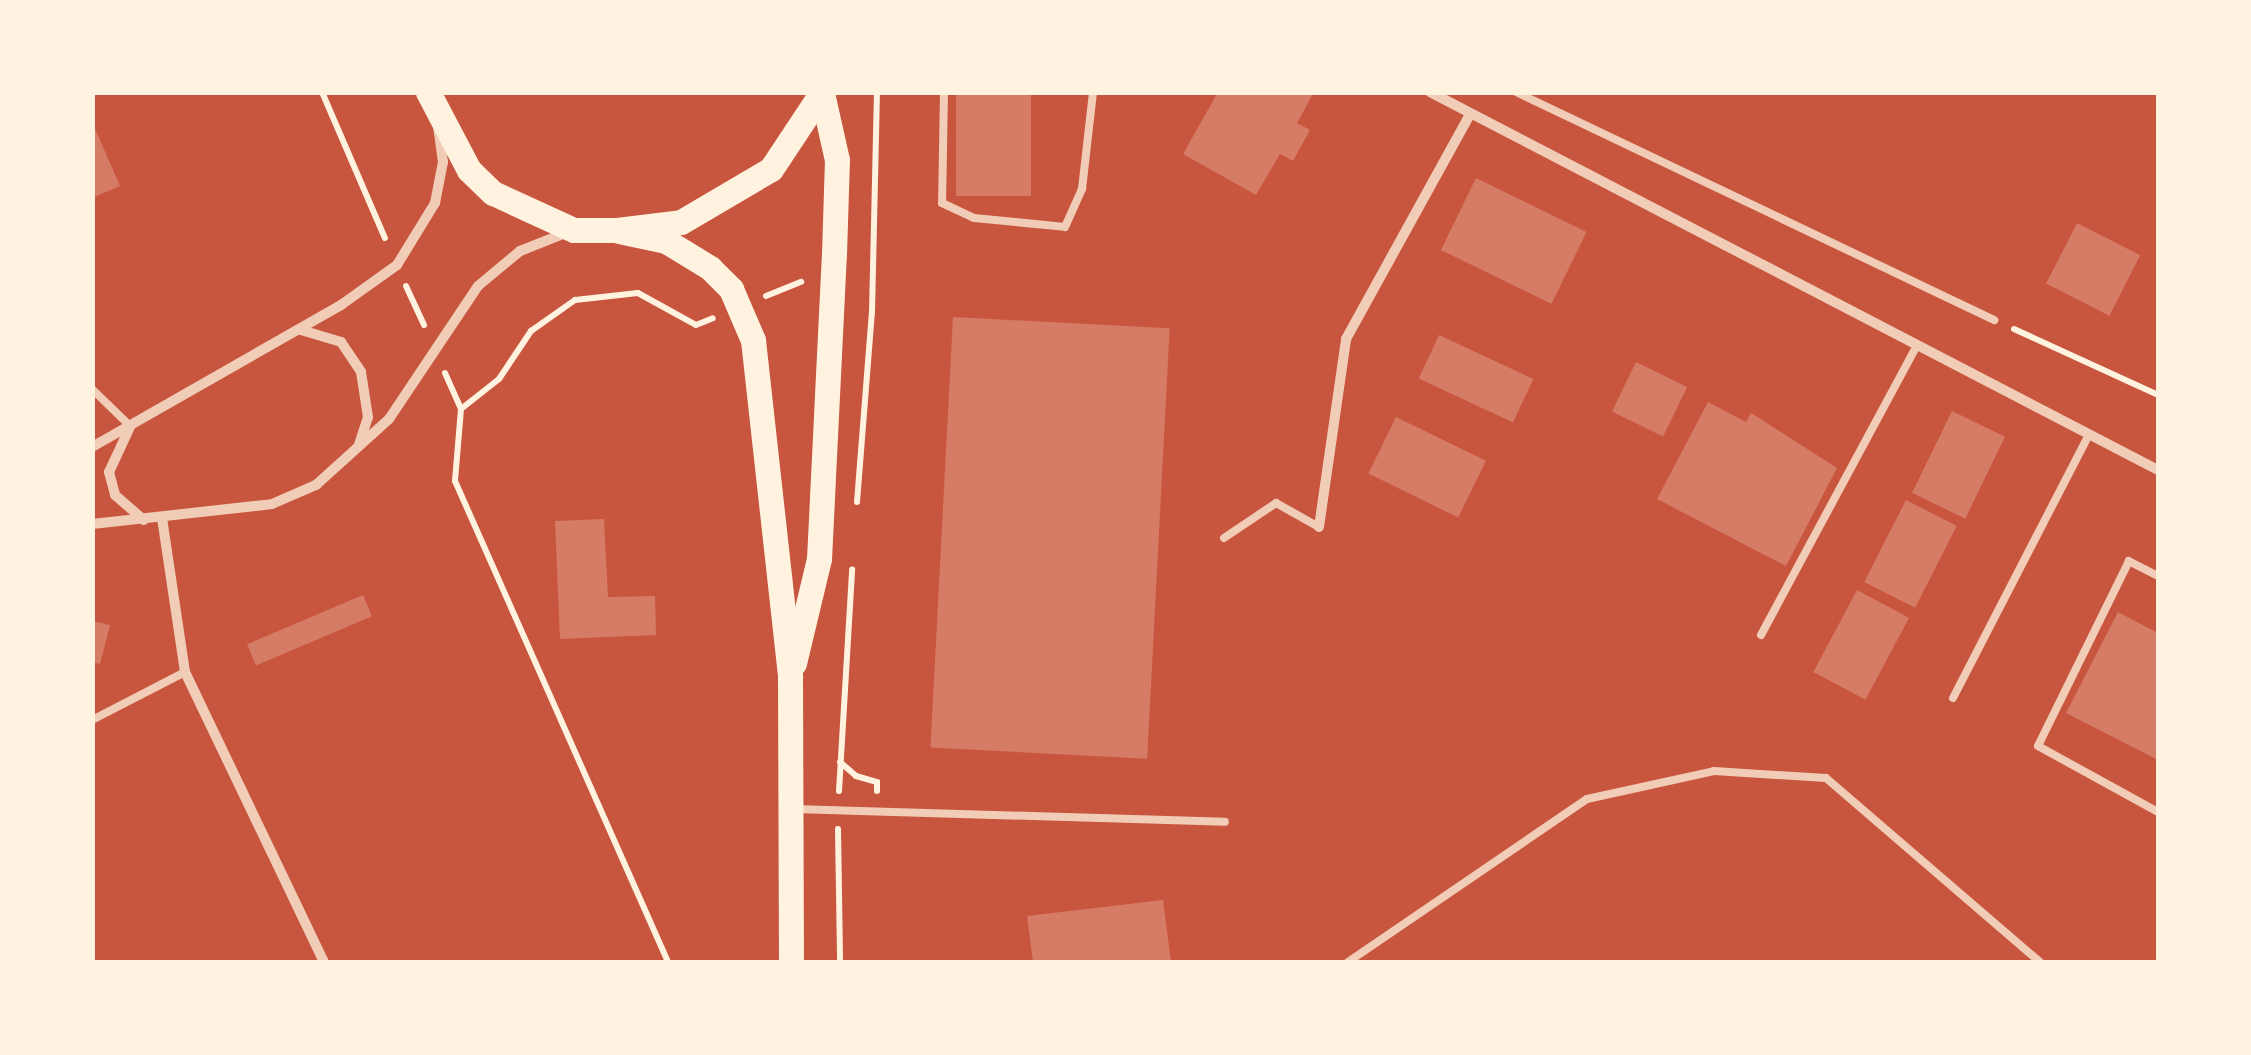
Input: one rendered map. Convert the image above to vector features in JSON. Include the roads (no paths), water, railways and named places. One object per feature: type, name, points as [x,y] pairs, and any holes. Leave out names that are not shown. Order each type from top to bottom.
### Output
[{"type":"main road","points":[[432,104],[469,170],[493,193],[574,230],[617,230],[681,222],[770,170],[822,93]]},
{"type":"main road","points":[[790,677],[819,559],[838,160],[822,93]]},
{"type":"main road","points":[[617,230],[688,252],[732,289],[753,340],[790,677],[791,962]]},
{"type":"street","points":[[1430,92],[2158,470]]},
{"type":"street","points":[[92,447],[300,330],[397,265],[434,203],[443,162],[432,104]]},
{"type":"street","points":[[1319,527],[1346,339],[1470,114]]},
{"type":"street","points":[[92,524],[272,504],[316,485],[354,454],[403,400],[478,286],[520,251],[574,230]]},
{"type":"street","points":[[300,330],[341,342],[361,372],[368,417],[354,454]]},
{"type":"street","points":[[130,426],[109,472],[115,495],[144,520]]},
{"type":"street","points":[[162,518],[185,672],[324,962]]},
{"type":"lane","points":[[944,92],[942,203],[974,218],[1065,226],[1082,189],[1092,92]]},
{"type":"lane","points":[[1516,92],[1994,320]]},
{"type":"lane","points":[[1761,635],[1917,345]]},
{"type":"lane","points":[[92,389],[130,426]]},
{"type":"lane","points":[[1953,698],[2088,434]]},
{"type":"lane","points":[[1224,538],[1276,503],[1319,527]]},
{"type":"lane","points":[[2158,576],[2130,560],[2038,746],[2158,812]]},
{"type":"lane","points":[[92,720],[185,672]]},
{"type":"lane","points":[[1348,962],[1587,800],[1714,771],[1826,778],[2040,962]]},
{"type":"lane","points":[[789,808],[1226,822]]}]
